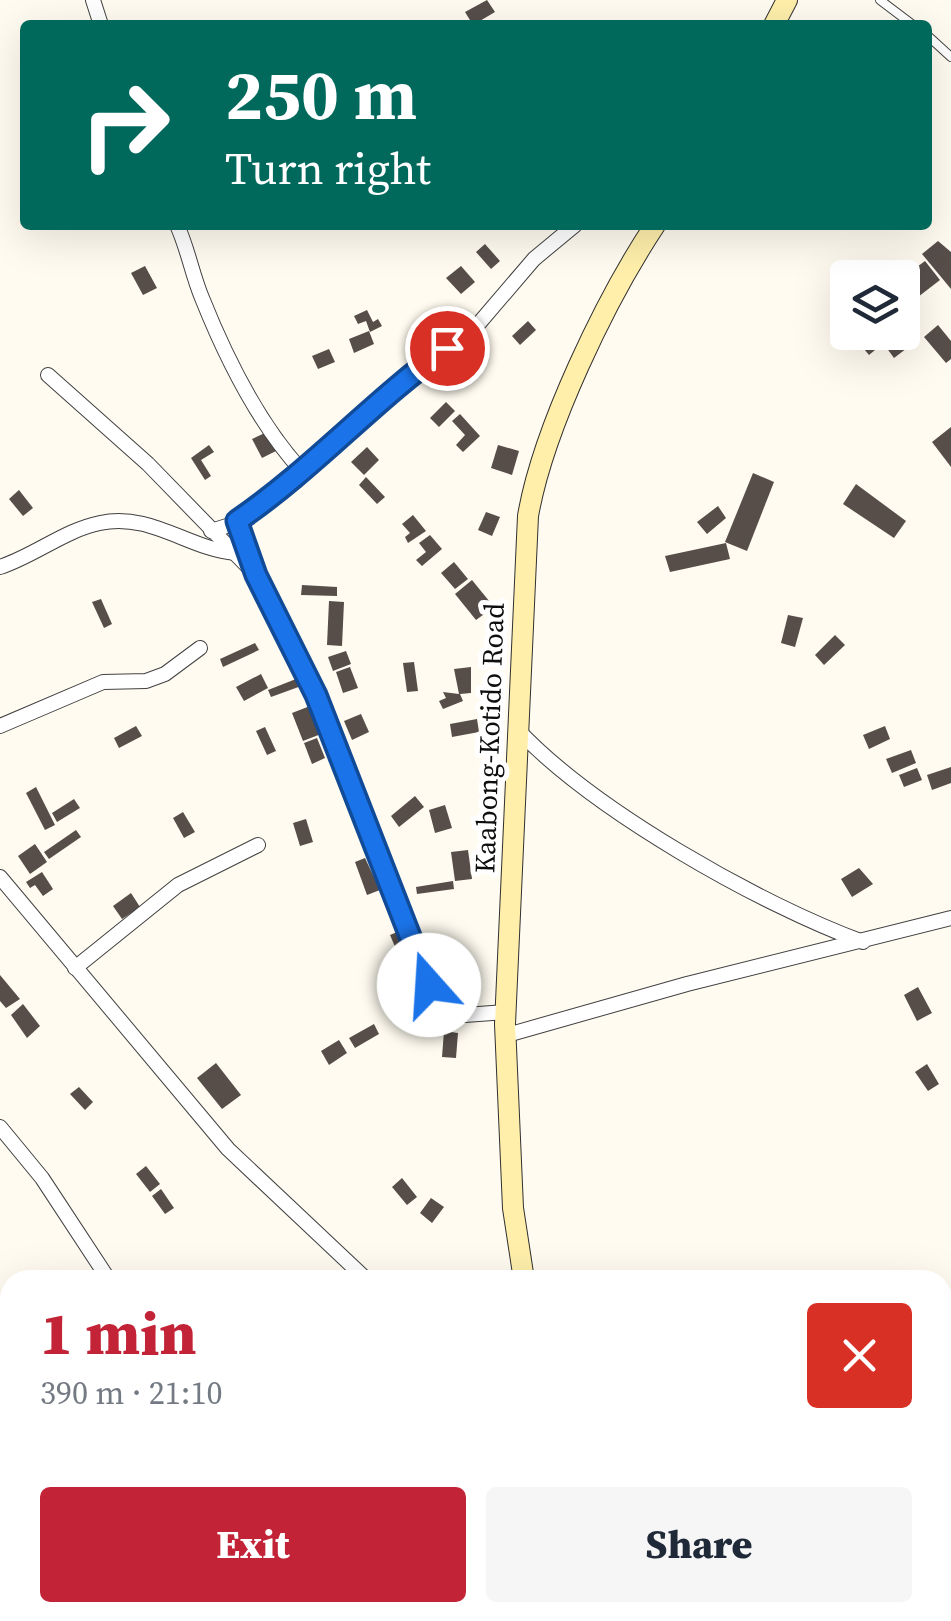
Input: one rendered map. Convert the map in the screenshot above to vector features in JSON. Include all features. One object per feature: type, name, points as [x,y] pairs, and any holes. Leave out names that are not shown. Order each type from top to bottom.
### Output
[{"type":"main road","name":"Kaabong-Kotido Road","points":[[522,1270],[513,1208],[506,1012],[523,562],[535,477],[584,360],[647,230]]},
{"type":"street","points":[[179,230],[191,255],[200,295],[246,388],[270,432],[302,472]]},
{"type":"street","points":[[212,531],[237,521],[302,472],[400,383],[469,336],[534,259],[570,230]]},
{"type":"street","points":[[48,375],[148,464],[256,575]]},
{"type":"street","points":[[0,567],[97,523],[120,521],[171,530],[217,551],[236,553]]},
{"type":"street","points":[[237,521],[256,575],[316,695],[438,1010],[451,1016],[506,1012]]},
{"type":"street","points":[[0,726],[103,682],[146,681],[165,674],[200,648]]},
{"type":"street","points":[[517,729],[538,751],[660,839],[824,928],[864,942]]},
{"type":"street","points":[[75,968],[178,885],[258,845]]},
{"type":"street","points":[[0,877],[228,1150],[356,1270]]},
{"type":"street","points":[[507,1035],[701,980],[951,918]]},
{"type":"street","points":[[0,1128],[42,1178],[102,1270]]},
{"type":"lane","points":[[880,0],[906,20]]},
{"type":"lane","points":[[932,40],[951,57]]},
{"type":"building","points":[[487,0],[495,12],[481,20],[470,20],[465,12]]},
{"type":"building","points":[[938,241],[951,252],[951,289],[922,254]]},
{"type":"building","points":[[485,244],[500,261],[491,269],[476,252]]},
{"type":"building","points":[[925,261],[940,280],[920,295],[920,265]]},
{"type":"building","points":[[145,266],[157,288],[143,295],[131,273]]},
{"type":"building","points":[[461,266],[475,282],[461,294],[446,278]]},
{"type":"building","points":[[367,310],[373,322],[378,319],[382,326],[370,332],[366,321],[358,324],[354,316]]},
{"type":"building","points":[[528,321],[536,330],[520,345],[512,336]]},
{"type":"building","points":[[938,325],[951,341],[951,359],[946,363],[924,337]]},
{"type":"building","points":[[369,331],[374,344],[354,353],[349,339]]},
{"type":"building","points":[[329,349],[335,362],[318,369],[312,356]]},
{"type":"building","points":[[888,350],[904,350],[894,358]]},
{"type":"building","points":[[446,402],[455,411],[439,427],[430,418]]},
{"type":"building","points":[[460,414],[480,436],[463,452],[456,445],[465,435],[452,421]]},
{"type":"building","points":[[951,427],[951,467],[932,442]]},
{"type":"building","points":[[267,432],[276,451],[262,458],[252,439]]},
{"type":"building","points":[[209,445],[214,452],[201,460],[211,476],[205,480],[191,458]]},
{"type":"building","points":[[498,445],[519,451],[512,475],[491,468]]},
{"type":"building","points":[[367,447],[379,460],[364,475],[351,462]]},
{"type":"building","points":[[753,473],[774,482],[747,551],[725,542]]},
{"type":"building","points":[[366,477],[385,497],[377,504],[359,485]]},
{"type":"building","points":[[856,484],[906,521],[894,538],[843,504]]},
{"type":"building","points":[[19,490],[33,508],[23,516],[9,499]]},
{"type":"building","points":[[718,506],[726,518],[707,534],[697,522]]},
{"type":"building","points":[[486,512],[500,517],[492,536],[478,530]]},
{"type":"building","points":[[413,515],[426,531],[408,543],[405,537],[410,533],[402,524]]},
{"type":"building","points":[[430,535],[442,549],[422,566],[416,560],[426,552],[419,543]]},
{"type":"building","points":[[726,543],[730,559],[670,572],[665,556]]},
{"type":"building","points":[[454,562],[468,579],[455,589],[441,573]]},
{"type":"building","points":[[472,580],[494,607],[476,620],[455,594]]},
{"type":"building","points":[[302,585],[337,587],[337,596],[301,595]]},
{"type":"building","points":[[101,599],[112,624],[104,628],[92,602]]},
{"type":"building","points":[[329,601],[344,602],[342,646],[327,645]]},
{"type":"building","points":[[788,615],[803,618],[795,647],[781,643]]},
{"type":"building","points":[[835,635],[845,645],[824,665],[815,655]]},
{"type":"building","points":[[255,643],[259,650],[223,667],[220,659]]},
{"type":"building","points":[[346,651],[351,664],[333,671],[328,657]]},
{"type":"building","points":[[414,662],[418,691],[407,692],[403,663]]},
{"type":"building","points":[[350,667],[358,688],[343,693],[336,672]]},
{"type":"building","points":[[471,667],[471,693],[460,694],[463,701],[443,709],[439,701],[446,698],[443,692],[459,694],[454,669]]},
{"type":"building","points":[[261,674],[268,688],[244,701],[236,687]]},
{"type":"building","points":[[301,677],[304,685],[271,697],[268,690]]},
{"type":"building","points":[[310,706],[321,734],[303,741],[292,713]]},
{"type":"building","points":[[361,714],[369,732],[352,740],[344,721]]},
{"type":"building","points":[[477,719],[479,732],[452,737],[450,724]]},
{"type":"building","points":[[136,726],[142,736],[119,748],[114,738]]},
{"type":"building","points":[[885,726],[890,739],[869,749],[863,735]]},
{"type":"building","points":[[265,727],[276,751],[267,755],[256,731]]},
{"type":"building","points":[[317,738],[325,758],[312,764],[304,743]]},
{"type":"building","points":[[911,750],[916,763],[892,773],[886,759]]},
{"type":"building","points":[[951,767],[951,783],[932,790],[927,775]]},
{"type":"building","points":[[917,768],[922,780],[904,787],[899,775]]},
{"type":"building","points":[[36,787],[55,825],[45,830],[26,793]]},
{"type":"building","points":[[415,796],[424,807],[399,827],[391,816]]},
{"type":"building","points":[[74,799],[80,808],[57,822],[52,813]]},
{"type":"building","points":[[445,805],[452,828],[435,833],[429,810]]},
{"type":"building","points":[[183,812],[195,832],[184,838],[173,818]]},
{"type":"building","points":[[306,819],[313,842],[300,846],[293,823]]},
{"type":"building","points":[[76,830],[81,837],[49,859],[44,852]]},
{"type":"building","points":[[35,844],[47,862],[30,874],[18,856]]},
{"type":"building","points":[[468,850],[472,879],[455,881],[451,852]]},
{"type":"building","points":[[365,858],[380,890],[367,895],[355,862]]},
{"type":"building","points":[[859,868],[873,884],[852,897],[841,879]]},
{"type":"building","points":[[42,872],[53,889],[43,896],[35,885],[30,888],[26,882]]},
{"type":"building","points":[[453,881],[454,889],[417,894],[416,887]]},
{"type":"building","points":[[131,893],[140,907],[122,919],[113,906]]},
{"type":"building","points":[[402,930],[414,958],[402,963],[390,935]]},
{"type":"building","points":[[0,975],[20,999],[6,1008],[0,1001]]},
{"type":"building","points":[[918,987],[932,1013],[917,1021],[904,995]]},
{"type":"building","points":[[23,1004],[40,1026],[27,1038],[11,1015]]},
{"type":"building","points":[[374,1024],[379,1034],[355,1048],[349,1038]]},
{"type":"building","points":[[444,1031],[458,1033],[456,1058],[442,1057]]},
{"type":"building","points":[[339,1040],[347,1053],[329,1065],[321,1051]]},
{"type":"building","points":[[216,1063],[241,1095],[222,1109],[197,1078]]},
{"type":"building","points":[[927,1064],[939,1084],[928,1091],[915,1072]]},
{"type":"building","points":[[79,1087],[93,1102],[85,1110],[70,1094]]},
{"type":"building","points":[[146,1166],[160,1184],[150,1192],[136,1174]]},
{"type":"building","points":[[402,1178],[417,1197],[407,1205],[392,1187]]},
{"type":"building","points":[[161,1189],[174,1208],[165,1214],[152,1196]]},
{"type":"building","points":[[431,1198],[444,1207],[432,1223],[420,1213]]},
{"type":"route","points":[[429,985],[316,695],[256,575],[237,521],[314,464],[367,411],[447,348]]}]
